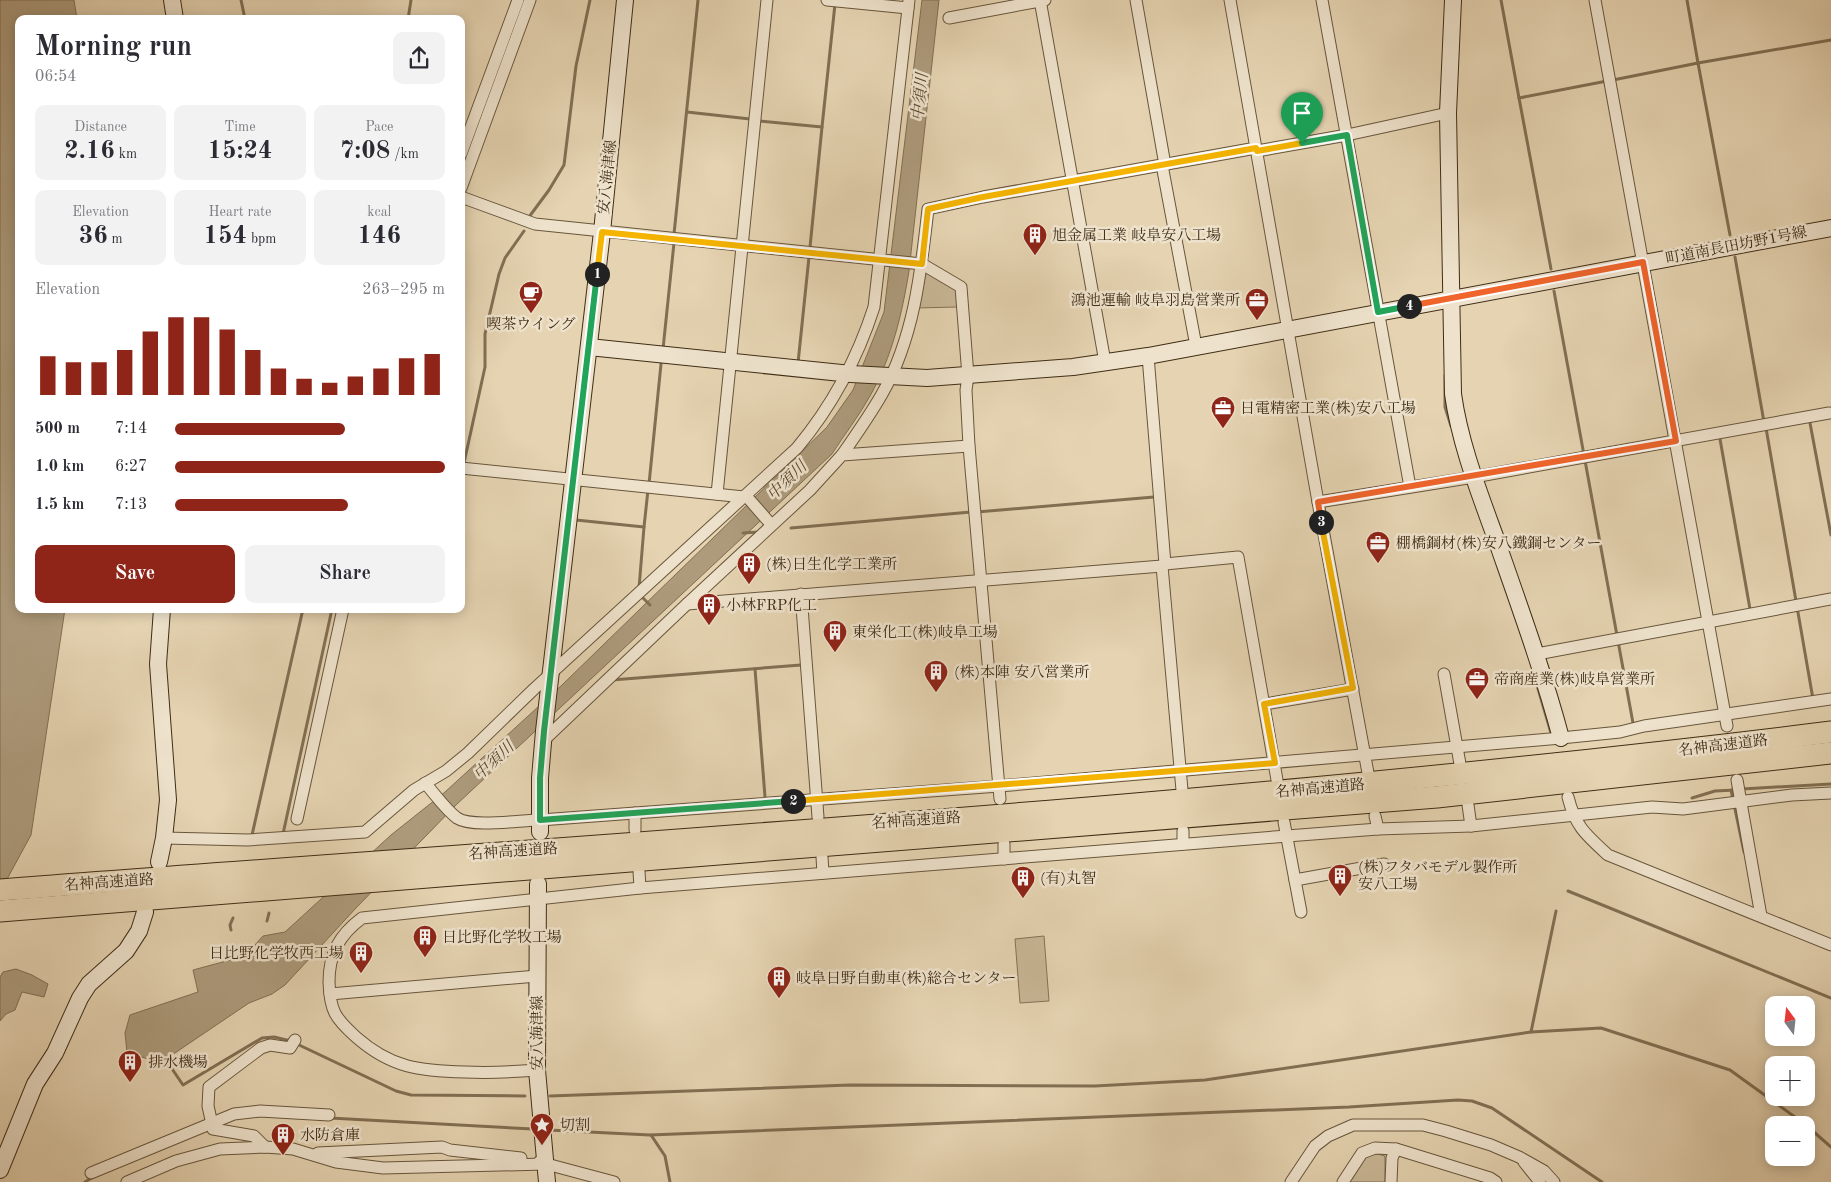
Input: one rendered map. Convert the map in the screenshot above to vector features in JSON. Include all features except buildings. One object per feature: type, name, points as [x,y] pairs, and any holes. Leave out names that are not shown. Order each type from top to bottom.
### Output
[{"type":"highway","points":[[1663,753],[1831,722]]},
{"type":"highway","name":"名神高速道路","points":[[0,890],[1274,792],[1663,753],[1831,732]]},
{"type":"highway","name":"名神高速道路","points":[[0,911],[1437,798],[1831,753]]},
{"type":"highway","points":[[1437,798],[1539,792],[1831,764]]},
{"type":"street","points":[[172,0],[174,15]]},
{"type":"street","points":[[465,143],[518,0]]},
{"type":"street","points":[[465,177],[530,0]]},
{"type":"street","name":"安八海津線","points":[[540,826],[540,778],[544,736],[602,232],[625,0]]},
{"type":"street","points":[[717,494],[767,0]]},
{"type":"street","points":[[164,838],[248,840],[366,832],[428,786],[468,753],[550,679],[746,498],[797,448],[820,420],[850,374],[874,307],[883,260],[909,4],[827,0]]},
{"type":"street","points":[[949,18],[1042,0],[1105,362]]},
{"type":"street","points":[[1136,0],[1196,346]]},
{"type":"street","points":[[1230,0],[1287,329],[1368,773]]},
{"type":"street","points":[[1322,0],[1410,487]]},
{"type":"street","points":[[1453,0],[1448,113],[1453,394],[1456,416],[1474,477],[1537,654],[1559,744]]},
{"type":"street","points":[[1595,0],[1726,721]]},
{"type":"street","points":[[544,736],[810,490],[842,455],[882,393],[907,333],[928,209],[1073,181],[1347,135],[1448,113]]},
{"type":"street","points":[[465,198],[535,224],[919,264],[961,287],[968,376],[966,390],[969,446],[1000,799]]},
{"type":"street","name":"町道南長田坊野1号線","points":[[589,347],[888,377],[968,376],[1148,356],[1831,228]]},
{"type":"street","points":[[1148,356],[1182,790]]},
{"type":"street","points":[[1318,502],[1474,477],[1829,413]]},
{"type":"street","points":[[842,455],[969,446]]},
{"type":"street","points":[[465,468],[746,498],[769,522]]},
{"type":"street","points":[[687,604],[981,581],[1238,557],[1277,780]]},
{"type":"street","points":[[801,594],[818,816]]},
{"type":"street","points":[[1537,654],[1831,598]]},
{"type":"street","points":[[159,862],[164,838],[168,800],[158,664],[162,613]]},
{"type":"street","points":[[297,819],[342,613]]},
{"type":"street","points":[[1444,674],[1460,764]]},
{"type":"street","points":[[1264,704],[1353,688]]},
{"type":"street","points":[[428,786],[458,818],[477,823],[540,826],[635,812],[998,786],[1458,747],[1559,744],[1644,726],[1726,721],[1831,699]]},
{"type":"street","points":[[1736,780],[1761,916]]},
{"type":"street","points":[[537,1070],[504,1073],[423,1071],[396,1063],[377,1053],[341,1023],[330,1005],[331,956],[348,929],[362,918],[538,892],[640,888],[1378,829],[1472,826],[1652,807],[1683,809],[1740,801],[1831,793]]},
{"type":"street","points":[[1568,797],[1572,816],[1590,838],[1608,855],[1831,945]]},
{"type":"street","points":[[1468,805],[1472,826]]},
{"type":"street","points":[[635,812],[636,830]]},
{"type":"street","points":[[1375,816],[1378,829]]},
{"type":"street","points":[[1284,822],[1301,912]]},
{"type":"street","points":[[1183,831],[1184,844]]},
{"type":"street","points":[[1004,844],[1004,859]]},
{"type":"street","points":[[822,857],[823,874]]},
{"type":"street","points":[[1295,880],[1384,864]]},
{"type":"street","points":[[639,871],[640,888]]},
{"type":"street","name":"安八海津線","points":[[538,892],[537,1070],[546,1182]]},
{"type":"street","points":[[0,1170],[35,1084],[55,1053],[80,998],[90,984],[126,951],[139,931],[144,912]]},
{"type":"street","points":[[330,994],[537,976]]},
{"type":"street","points":[[265,1147],[254,1136],[213,1129],[208,1106],[209,1087],[261,1048],[270,1045],[290,1048],[295,1040]]},
{"type":"street","points":[[91,1173],[234,1114],[260,1111],[329,1115]]},
{"type":"street","points":[[1291,1182],[1315,1146],[1328,1136],[1353,1125],[1423,1125],[1491,1145],[1519,1157],[1544,1171],[1554,1182]]},
{"type":"street","points":[[128,1182],[176,1161],[220,1149],[265,1147],[311,1153],[442,1147],[450,1150],[524,1158],[576,1173],[609,1179],[614,1182]]},
{"type":"street","points":[[1343,1182],[1362,1153],[1375,1148],[1396,1149],[1496,1182]]},
{"type":"street","points":[[1391,1182],[1392,1158],[1396,1149]]},
{"type":"street","points":[[311,1153],[336,1162],[383,1168],[545,1164]]},
{"type":"street","points":[[1519,1157],[1540,1182]]},
{"type":"street","points":[[576,1173],[584,1182]]},
{"type":"shaded area","points":[[923,270],[956,288],[958,307],[915,308]]},
{"type":"shaded area","points":[[1044,936],[1049,1001],[1020,1003],[1015,939]]},
{"type":"shaded area","points":[[1374,1153],[1385,1156],[1385,1182],[1345,1182],[1363,1155]]},
{"type":"water","points":[[0,0],[74,0],[76,15],[15,15],[15,613],[64,613],[31,835],[0,892]]},
{"type":"water","name":"中須川","points":[[922,0],[939,0],[909,271],[903,303],[890,351],[878,381],[861,411],[832,454],[456,805],[356,908],[285,985],[272,994],[249,1003],[160,1063],[127,1052],[125,1033],[130,1015],[198,992],[193,970],[245,956],[263,936],[285,932],[391,835],[445,792],[562,685],[827,427],[853,390],[884,312]]},
{"type":"water","points":[[16,969],[48,984],[44,997],[22,992],[15,1010],[6,1014],[0,1021],[0,977],[3,972]]},
{"type":"waterway","points":[[241,0],[244,15]]},
{"type":"waterway","points":[[409,15],[411,0]]},
{"type":"waterway","points":[[527,216],[529,217],[549,190],[564,165],[576,66],[590,0]]},
{"type":"waterway","points":[[674,234],[698,0]]},
{"type":"waterway","points":[[1501,0],[1519,98],[1607,81]]},
{"type":"waterway","points":[[1687,0],[1698,63],[1831,40]]},
{"type":"waterway","points":[[822,127],[835,4]]},
{"type":"waterway","points":[[1613,80],[1698,63],[1730,235]]},
{"type":"waterway","points":[[1519,98],[1551,269]]},
{"type":"waterway","points":[[687,112],[750,119]]},
{"type":"waterway","points":[[760,121],[822,127],[810,247]]},
{"type":"waterway","points":[[465,458],[485,367],[485,334],[499,274],[505,258],[524,231]]},
{"type":"waterway","points":[[663,349],[674,243]]},
{"type":"waterway","points":[[798,363],[809,257]]},
{"type":"waterway","points":[[1735,257],[1764,422]]},
{"type":"waterway","points":[[1554,291],[1633,723]]},
{"type":"waterway","points":[[649,484],[661,364]]},
{"type":"waterway","points":[[1445,375],[1445,407],[1451,426]]},
{"type":"waterway","points":[[1810,423],[1831,535]]},
{"type":"waterway","points":[[1766,428],[1813,699]]},
{"type":"waterway","points":[[1720,439],[1750,609]]},
{"type":"waterway","points":[[644,527],[648,490]]},
{"type":"waterway","points":[[977,512],[1154,497]]},
{"type":"waterway","points":[[791,528],[971,512]]},
{"type":"waterway","points":[[576,520],[644,527],[639,588]]},
{"type":"waterway","points":[[743,533],[759,532]]},
{"type":"waterway","points":[[643,598],[650,605]]},
{"type":"waterway","points":[[252,835],[302,613]]},
{"type":"waterway","points":[[283,834],[331,613]]},
{"type":"waterway","points":[[612,680],[801,665]]},
{"type":"waterway","points":[[755,669],[765,797]]},
{"type":"waterway","points":[[1537,685],[1551,733]]},
{"type":"waterway","points":[[1742,789],[1831,784]]},
{"type":"waterway","points":[[1731,790],[1744,852]]},
{"type":"waterway","points":[[1692,798],[1715,791],[1736,790]]},
{"type":"waterway","points":[[1568,891],[1831,998]]},
{"type":"waterway","points":[[1531,1032],[1556,911]]},
{"type":"waterway","points":[[267,921],[269,913]]},
{"type":"waterway","points":[[231,930],[230,925],[233,918]]},
{"type":"waterway","points":[[550,1096],[850,1085],[1095,1086],[1205,1080],[1531,1032],[1601,1028],[1730,1070],[1794,1116]]},
{"type":"waterway","points":[[164,1057],[183,1085],[262,1038],[274,1037],[291,1041]]},
{"type":"waterway","points":[[297,1044],[396,1091],[411,1095],[525,1096]]},
{"type":"waterway","points":[[548,1130],[650,1135],[1349,1107],[1458,1100],[1472,1101],[1492,1108],[1602,1182]]},
{"type":"waterway","points":[[330,1118],[533,1129]]},
{"type":"waterway","points":[[1815,1133],[1831,1147]]},
{"type":"waterway","points":[[651,1135],[665,1156],[670,1182]]},
{"type":"waterway","points":[[85,1182],[93,1177]]},
{"type":"place","name":"旭金属工業 岐阜安八工場","points":[[1035,256]]},
{"type":"place","name":"喫茶ウイング","points":[[531,314]]},
{"type":"place","name":"鴻池運輸 岐阜羽島営業所","points":[[1257,321]]},
{"type":"place","name":"日電精密工業(株)安八工場","points":[[1223,429]]},
{"type":"place","name":"棚橋鋼材(株)安八鐵鋼センター","points":[[1378,564]]},
{"type":"place","name":"(株)日生化学工業所","points":[[749,585]]},
{"type":"place","name":"小林FRP化工","points":[[709,626]]},
{"type":"place","name":"東栄化工(株)岐阜工場","points":[[835,653]]},
{"type":"place","name":"(株)本陣 安八営業所","points":[[936,693]]},
{"type":"place","name":"帝商産業(株)岐阜営業所","points":[[1477,700]]},
{"type":"place","name":"(株)フタバモデル製作所 安八工場","points":[[1340,897]]},
{"type":"place","name":"(有)丸智","points":[[1023,899]]},
{"type":"place","name":"日比野化学牧工場","points":[[425,958]]},
{"type":"place","name":"日比野化学牧西工場","points":[[361,974]]},
{"type":"place","name":"岐阜日野自動車(株)総合センター","points":[[779,999]]},
{"type":"place","name":"排水機場","points":[[130,1083]]},
{"type":"place","name":"切割","points":[[542,1146]]},
{"type":"place","name":"水防倉庫","points":[[283,1156]]},
{"type":"route","points":[[1347,135],[1378,312],[1643,262],[1676,441],[1474,477],[1318,502],[1353,688],[1264,704],[1275,763],[998,786],[540,820],[540,778],[544,731],[602,232],[922,264],[928,209],[983,197],[1256,148],[1257,151],[1302,143],[1347,135]]}]
